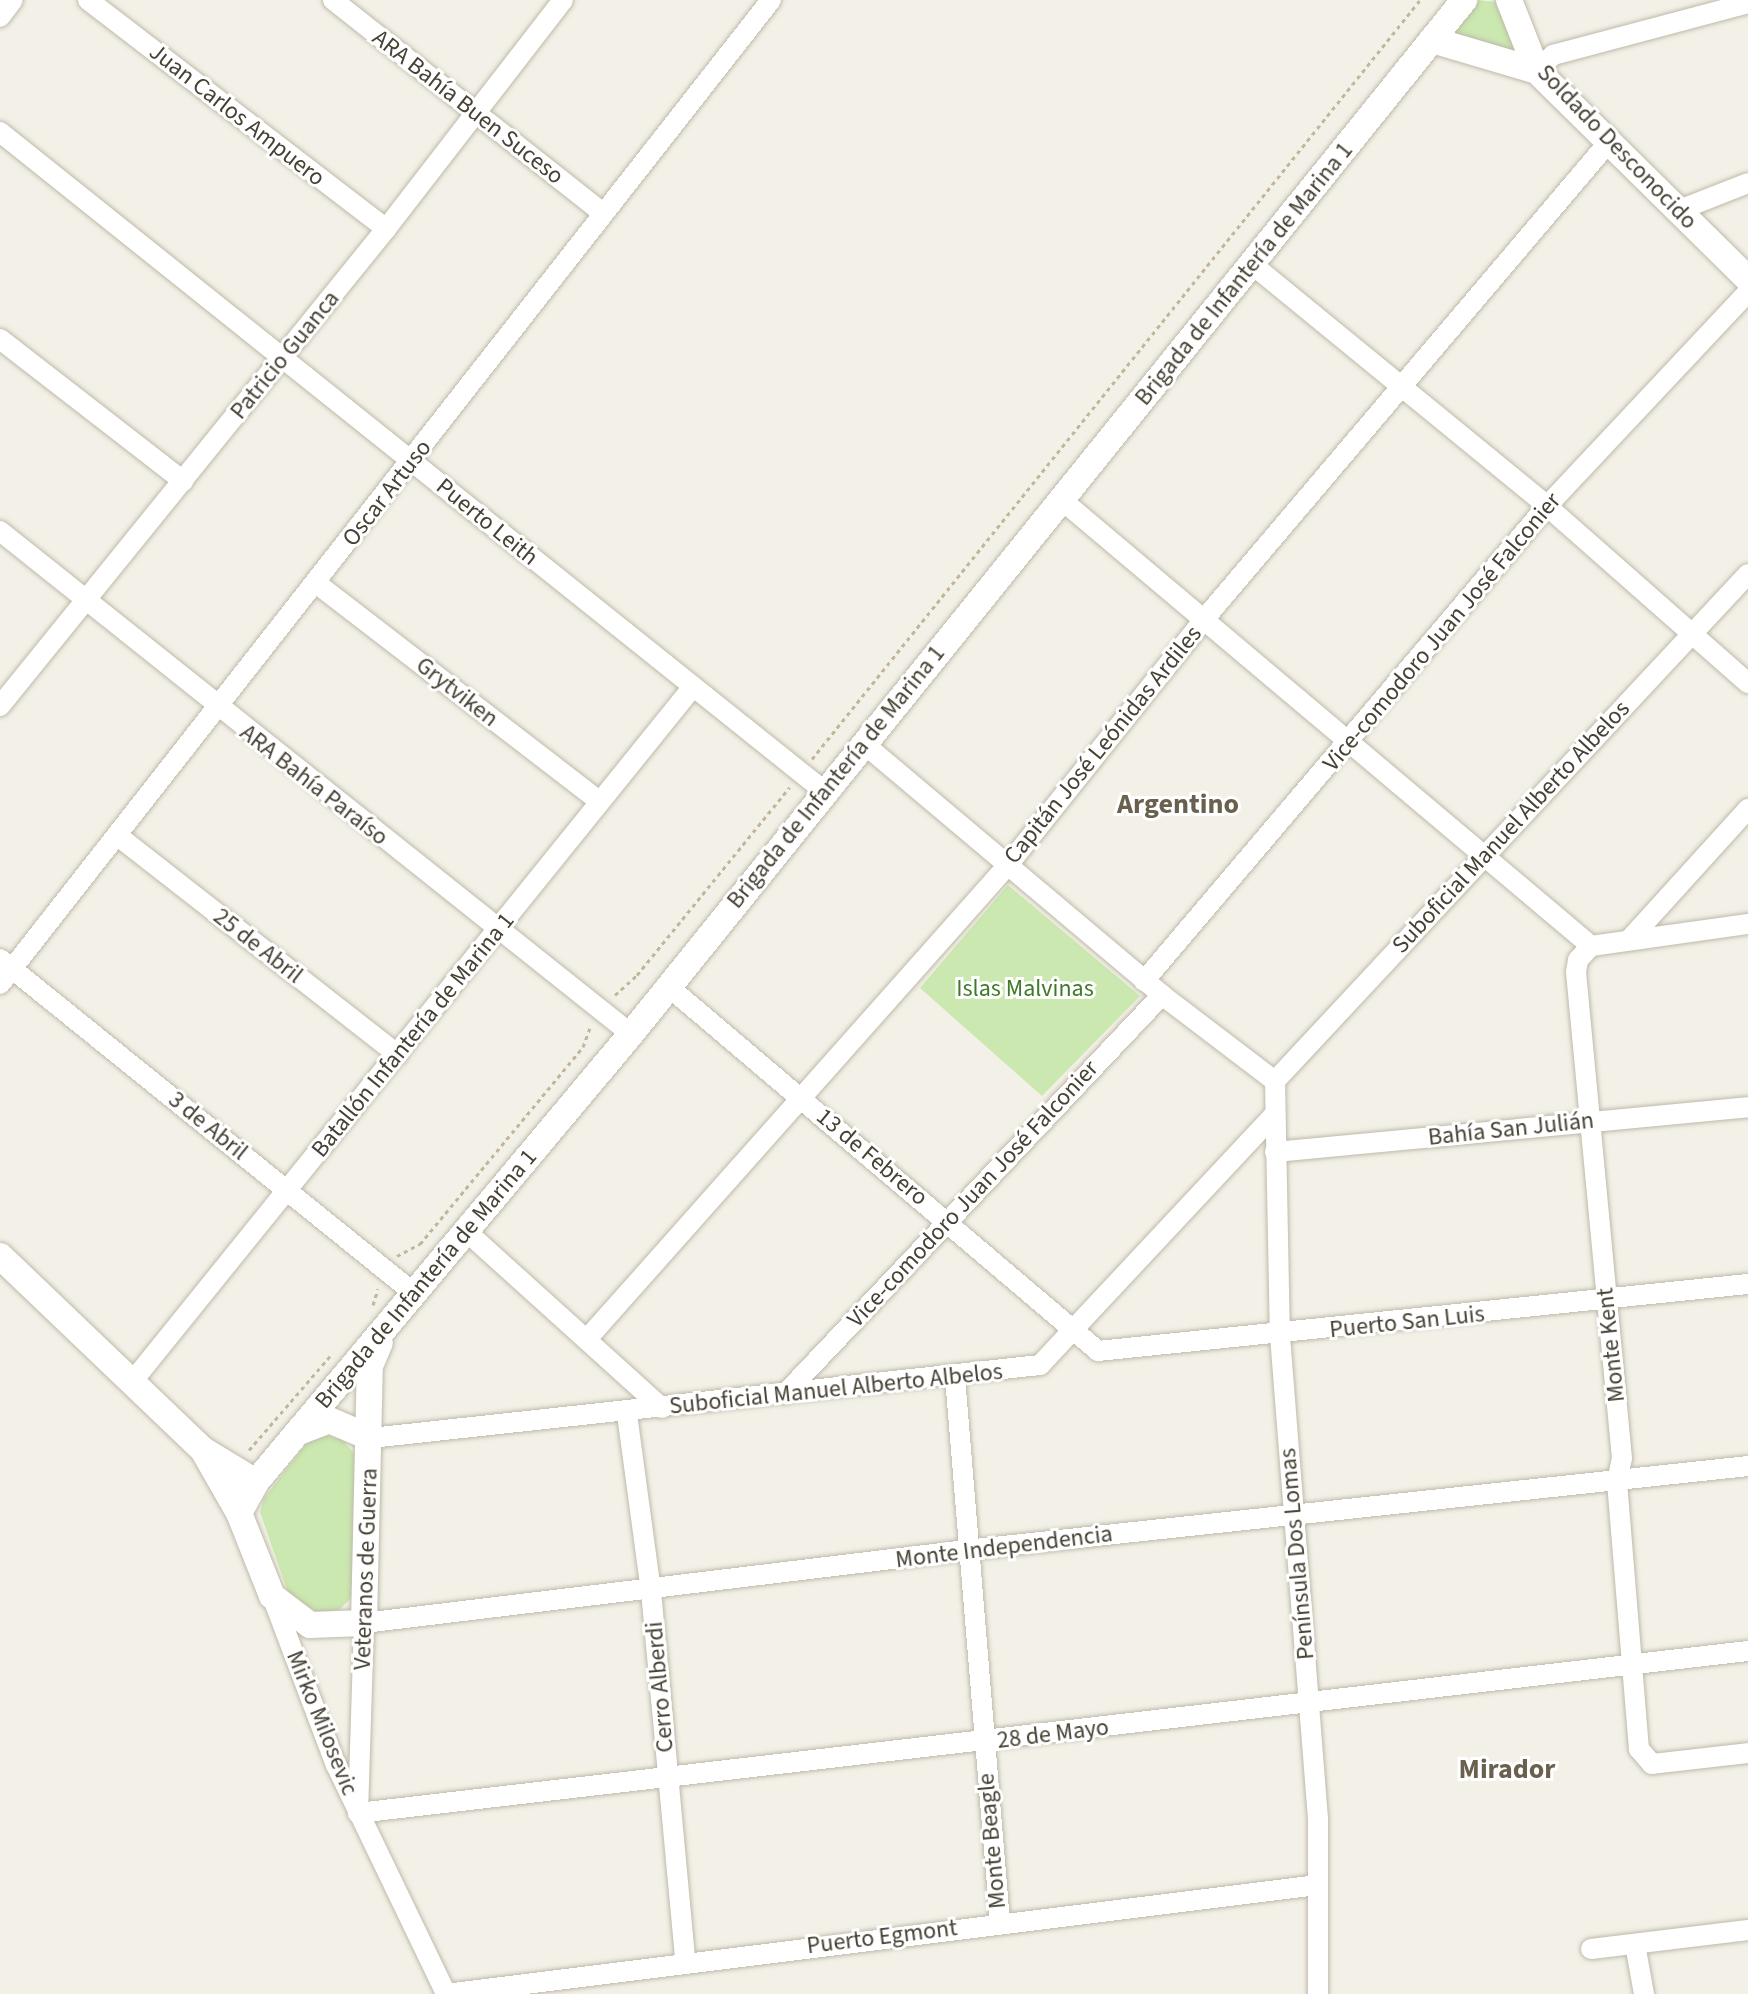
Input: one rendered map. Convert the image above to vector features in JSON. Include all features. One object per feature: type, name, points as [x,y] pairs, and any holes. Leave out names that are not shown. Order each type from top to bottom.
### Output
[{"type":"street","points":[[0,17],[13,0]]},
{"type":"street","name":"Juan Carlos Ampuero","points":[[88,0],[386,229]]},
{"type":"street","name":"ARA Bahía Buen Suceso","points":[[333,0],[603,213]]},
{"type":"street","name":"Patricio Guanca","points":[[0,706],[386,229],[563,0]]},
{"type":"street","name":"Oscar Artuso","points":[[4,970],[118,836],[771,0]]},
{"type":"street","name":"Brigada de Infantería de Marina 1","points":[[239,1513],[256,1482],[631,1034],[1464,0]]},
{"type":"street","name":"Soldado Desconocido","points":[[1509,0],[1537,71],[1748,279]]},
{"type":"street","points":[[1432,40],[1537,71],[1553,55],[1748,3]]},
{"type":"street","name":"Puerto Leith","points":[[0,132],[285,355],[692,688],[824,791]]},
{"type":"street","name":"Capitán José Leónidas Ardiles","points":[[587,1339],[1008,865],[1206,617],[1403,389],[1608,143]]},
{"type":"street","points":[[1677,211],[1748,183]]},
{"type":"street","points":[[1253,265],[1547,506],[1748,683]]},
{"type":"street","name":"Vice-comodoro Juan José Falconier","points":[[1144,981],[1547,506],[1748,292]]},
{"type":"street","points":[[0,339],[183,481]]},
{"type":"street","points":[[1063,501],[1206,617],[1349,743],[1488,854],[1591,946],[1748,924]]},
{"type":"street","name":"ARA Bahía Paraíso","points":[[0,531],[218,709],[631,1034]]},
{"type":"street","name":"Suboficial Manuel Alberto Albelos","points":[[1275,1081],[1690,632],[1748,574]]},
{"type":"street","name":"Grytviken","points":[[316,583],[599,801]]},
{"type":"street","name":"Batallón Infantería de Marina 1","points":[[132,1382],[692,688]]},
{"type":"street","points":[[863,743],[1144,981],[1275,1081]]},
{"type":"street","points":[[1630,939],[1748,809]]},
{"type":"street","name":"25 de Abril","points":[[118,836],[398,1055]]},
{"type":"street","name":"Monte Kent","points":[[1591,946],[1578,960],[1576,972],[1622,1458],[1617,1482],[1639,1749],[1652,1764],[1748,1753]]},
{"type":"street","name":"3 de Abril","points":[[4,970],[415,1294]]},
{"type":"street","name":"13 de Febrero","points":[[669,987],[948,1221],[1071,1333]]},
{"type":"street","name":"Vice-comodoro Juan José Falconier","points":[[785,1394],[1162,995]]},
{"type":"street","name":"Península Dos Lomas","points":[[1275,1081],[1280,1336],[1292,1513],[1310,1703],[1318,1994]]},
{"type":"street","name":"Bahía San Julián","points":[[1275,1152],[1748,1107]]},
{"type":"street","name":"Suboficial Manuel Alberto Albelos","points":[[297,1434],[329,1420],[371,1438],[627,1414],[1040,1365],[1275,1114]]},
{"type":"street","points":[[466,1231],[662,1408]]},
{"type":"street","name":"Mirko Milosevic","points":[[0,1256],[203,1450],[256,1482]]},
{"type":"street","name":"Puerto San Luis","points":[[1071,1333],[1107,1352],[1748,1284]]},
{"type":"street","name":"Veteranos de Guerra","points":[[358,1813],[371,1438],[370,1366],[386,1328]]},
{"type":"street","name":"Monte Beagle","points":[[955,1377],[966,1550],[1000,1922]]},
{"type":"street","name":"Cerro Alberdi","points":[[627,1414],[651,1591],[685,1961]]},
{"type":"street","name":"Mirko Milosevic","points":[[203,1450],[239,1513],[358,1813],[446,1994]]},
{"type":"street","name":"Monte Independencia","points":[[272,1596],[310,1625],[364,1623],[1292,1513],[1617,1482],[1748,1466]]},
{"type":"street","name":"28 de Mayo","points":[[358,1813],[667,1774],[983,1743],[1748,1651]]},
{"type":"street","name":"Puerto Egmont","points":[[446,1994],[685,1961],[1317,1885]]},
{"type":"street","points":[[1591,1949],[1748,1930]]},
{"type":"street","points":[[1635,1944],[1644,1994]]},
{"type":"green space","points":[[1476,0],[1499,2],[1520,54],[1451,34]]},
{"type":"green space","name":"Islas Malvinas","points":[[1008,885],[1140,996],[1042,1096],[920,988]]},
{"type":"green space","points":[[324,1435],[343,1440],[356,1456],[353,1596],[339,1610],[320,1614],[289,1595],[260,1512],[264,1498],[307,1443]]},
{"type":"district","name":"Argentino","points":[[1178,804]]},
{"type":"district","name":"Mirador","points":[[1507,1769]]}]
